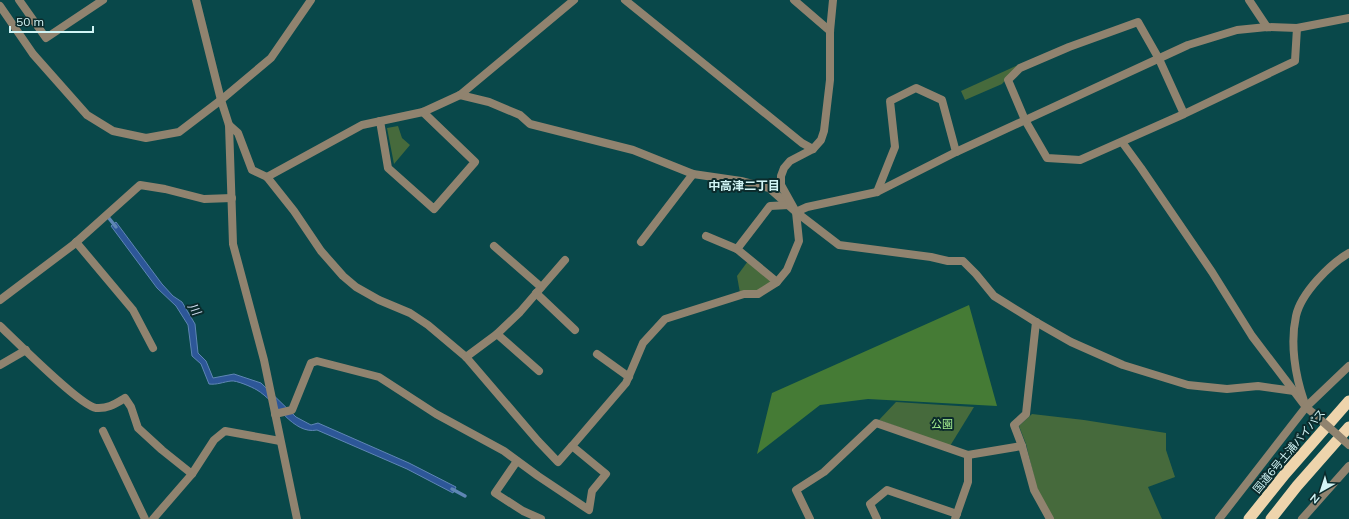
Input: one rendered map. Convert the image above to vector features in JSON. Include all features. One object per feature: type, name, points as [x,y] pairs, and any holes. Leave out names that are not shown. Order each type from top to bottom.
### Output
[{"type":"highway","name":"国道6号土浦バイパス","points":[[1249,519],[1285,474],[1349,401]]},
{"type":"highway","points":[[1271,519],[1297,486],[1349,427]]},
{"type":"street","points":[[20,0],[46,38],[103,0]]},
{"type":"street","points":[[87,0],[92,7]]},
{"type":"street","points":[[196,0],[220,100],[229,125],[233,244],[264,360],[297,519]]},
{"type":"street","points":[[0,6],[33,54],[87,115],[113,131],[146,138],[179,132],[271,58],[311,0]]},
{"type":"street","points":[[267,177],[362,125],[422,112],[460,96],[574,0]]},
{"type":"street","points":[[625,0],[802,143],[813,149]]},
{"type":"street","points":[[794,0],[830,31]]},
{"type":"street","points":[[229,125],[238,133],[252,170],[267,177],[294,211],[321,251],[343,276],[356,287],[373,297],[410,313],[428,325],[466,357],[514,414],[558,462],[626,383],[643,343],[666,319],[744,294],[758,294],[777,282],[787,270],[799,241],[796,212],[781,186],[781,176],[784,168],[790,161],[813,149],[821,140],[824,131],[830,80],[830,31],[833,0]]},
{"type":"street","points":[[1249,0],[1267,27]]},
{"type":"street","points":[[796,212],[807,207],[877,192],[956,152],[1188,45],[1237,30],[1267,27],[1297,28],[1349,18]]},
{"type":"street","points":[[1184,114],[1159,59],[1138,22],[1069,47],[1020,68],[1008,80],[1025,120],[1047,158],[1080,160],[1184,114],[1295,61],[1297,28]]},
{"type":"street","points":[[877,192],[895,147],[890,101],[916,88],[942,100],[956,152]]},
{"type":"street","points":[[460,96],[489,102],[520,115],[530,124],[633,150],[693,174],[741,181],[769,188],[796,212],[839,245],[931,257],[948,261],[963,261],[994,296],[1071,342],[1123,365],[1188,385],[1227,389],[1258,386],[1294,391]]},
{"type":"street","points":[[380,121],[388,168],[434,209],[475,162],[422,112]]},
{"type":"street","points":[[1122,142],[1142,168],[1208,266],[1252,336],[1310,410],[1349,444]]},
{"type":"street","points":[[641,242],[693,174]]},
{"type":"street","points":[[0,300],[76,242],[140,184],[165,189],[204,200],[232,198]]},
{"type":"street","points":[[737,249],[770,206],[789,205]]},
{"type":"street","points":[[706,236],[737,249],[777,282]]},
{"type":"street","points":[[76,242],[133,310],[153,348]]},
{"type":"street","points":[[494,246],[541,287]]},
{"type":"street","points":[[1310,410],[1299,387],[1294,355],[1294,337],[1297,314],[1305,298],[1324,272],[1349,253]]},
{"type":"street","points":[[466,357],[497,334],[520,312],[565,260]]},
{"type":"street","points":[[536,294],[575,330]]},
{"type":"street","points":[[1036,322],[1026,414],[1014,425],[1022,446],[1034,490],[1050,519]]},
{"type":"street","points":[[0,326],[57,380],[94,408],[108,408],[125,398],[131,407],[138,428],[192,474]]},
{"type":"street","points":[[497,334],[539,371]]},
{"type":"street","points":[[0,365],[26,350]]},
{"type":"street","points":[[597,354],[629,377]]},
{"type":"street","points":[[275,414],[292,410],[311,363],[317,361],[379,376],[436,414],[504,451],[589,510]]},
{"type":"street","points":[[1219,519],[1310,410],[1349,366]]},
{"type":"street","points":[[810,519],[796,490],[824,472],[876,423],[968,455],[1022,446]]},
{"type":"street","points":[[103,430],[145,519]]},
{"type":"street","points":[[153,519],[192,474],[214,440],[225,431],[280,441]]},
{"type":"street","points":[[572,446],[606,474],[592,492],[588,519]]},
{"type":"street","points":[[878,519],[870,504],[887,490],[956,516],[968,482],[968,455]]},
{"type":"street","points":[[517,461],[495,493],[523,511],[541,519]]},
{"type":"street","points":[[1302,519],[1349,466]]},
{"type":"green space","points":[[1018,65],[1002,84],[965,100],[961,91]]},
{"type":"green space","points":[[398,126],[402,138],[410,145],[394,164],[387,128]]},
{"type":"green space","points":[[748,261],[773,282],[756,291],[740,293],[737,276]]},
{"type":"green space","points":[[969,305],[997,406],[868,399],[820,405],[757,454],[772,393]]},
{"type":"green space","name":"公園","points":[[896,402],[974,407],[950,446],[879,420]]},
{"type":"green space","points":[[1032,414],[1084,420],[1166,433],[1166,450],[1175,477],[1148,487],[1162,519],[1053,519],[1037,489],[1026,444],[1019,426]]},
{"type":"water","points":[[116,222],[162,284],[173,296],[182,302],[195,324],[198,353],[206,361],[213,378],[234,374],[261,383],[296,417],[311,425],[318,423],[409,463],[456,487],[453,493],[407,469],[317,430],[308,430],[300,427],[285,416],[264,395],[252,387],[233,381],[209,384],[201,364],[192,356],[188,325],[176,306],[157,288],[111,226]]},
{"type":"waterway","name":"川","points":[[108,217],[116,227]]},
{"type":"waterway","name":"川","points":[[452,489],[465,496]]},
{"type":"district","name":"中高津二丁目","points":[[744,186]]}]
